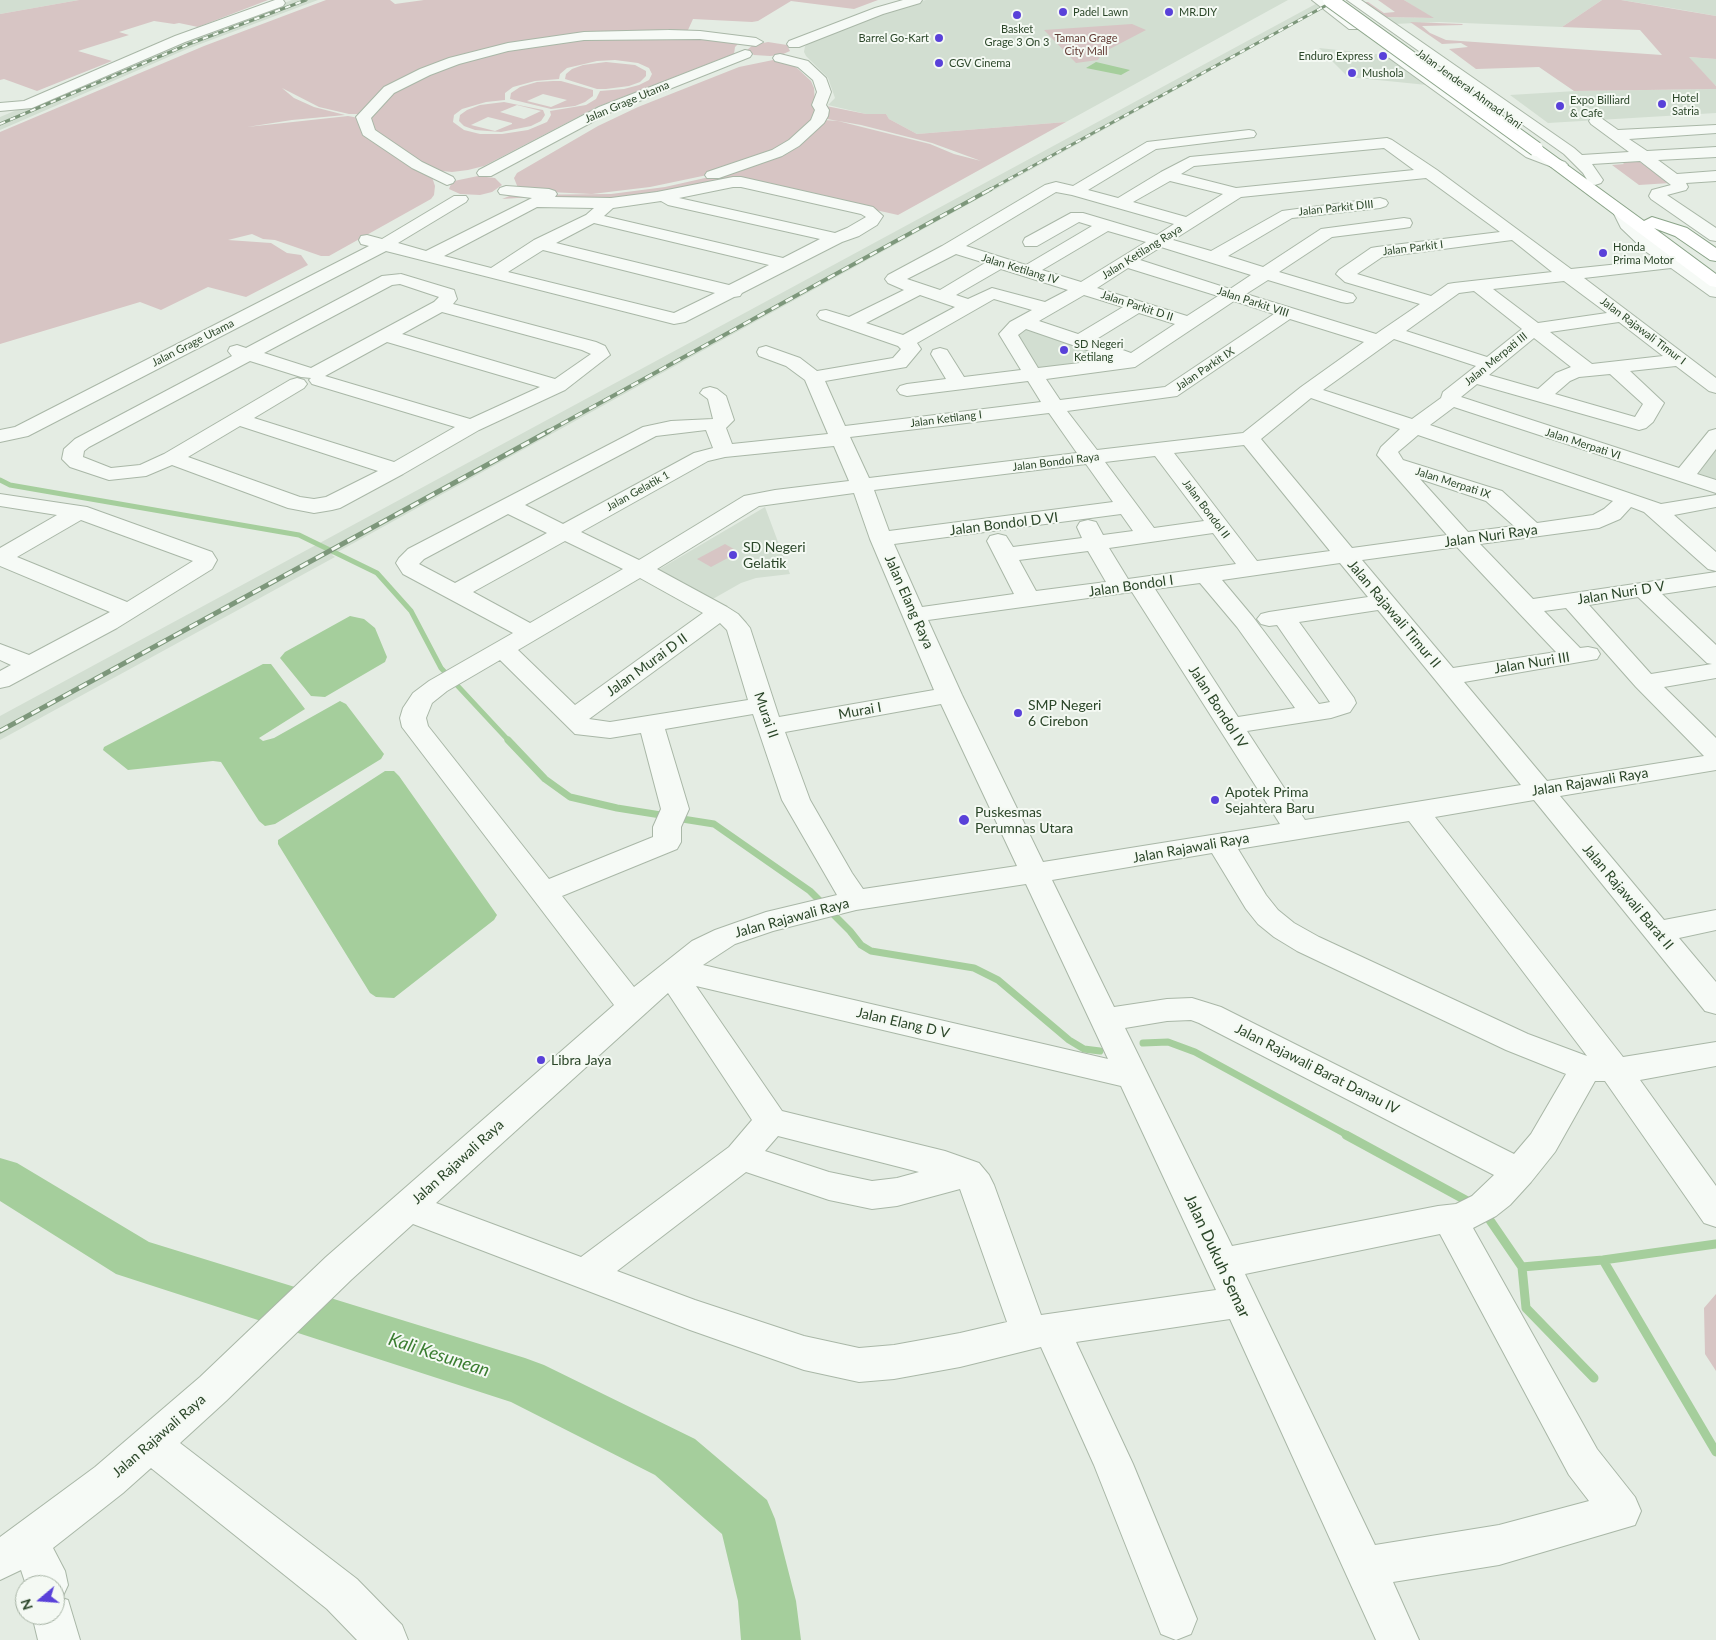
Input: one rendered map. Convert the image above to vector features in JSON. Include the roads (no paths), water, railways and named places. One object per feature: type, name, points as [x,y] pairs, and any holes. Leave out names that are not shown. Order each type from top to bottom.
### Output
[{"type":"highway","name":"Jalan Jenderal Ahmad Yani","points":[[1330,0],[1543,148],[1595,180],[1716,266]]},
{"type":"highway","name":"Jalan Jenderal Ahmad Yani","points":[[1343,0],[1543,148],[1560,166],[1716,282]]},
{"type":"highway","points":[[1652,222],[1674,228],[1716,256]]},
{"type":"street","points":[[782,42],[893,0]]},
{"type":"street","points":[[457,193],[368,132],[363,117],[388,90],[454,61],[508,47],[584,36],[669,34],[700,35],[756,42],[782,42],[916,0]]},
{"type":"street","name":"Jalan Jenderal Ahmad Yani","points":[[1318,0],[1531,154],[1560,166]]},
{"type":"street","name":"Jalan Jenderal Ahmad Yani","points":[[1353,0],[1589,159],[1595,180]]},
{"type":"street","points":[[0,106],[27,105],[180,39],[279,3]]},
{"type":"street","points":[[1362,32],[1359,29],[1370,25],[1388,26],[1396,29]]},
{"type":"street","points":[[473,174],[502,176],[511,183],[510,187],[498,194],[627,192],[723,172],[777,153],[794,144],[817,123],[821,116],[823,86],[816,74],[803,64],[762,57],[743,50],[745,47],[756,42]]},
{"type":"street","name":"Jalan Grage Utama","points":[[0,435],[21,432],[185,341],[376,243],[457,193],[473,174],[612,110],[762,57],[798,53],[800,48],[782,42]]},
{"type":"street","name":"Jalan Grage Utama","points":[[502,176],[612,110]]},
{"type":"street","points":[[1596,121],[1673,178],[1681,186],[1658,193],[1657,196],[1716,236]]},
{"type":"street","points":[[1614,135],[1716,129]]},
{"type":"street","points":[[1075,191],[1152,145],[1249,134]]},
{"type":"street","points":[[1202,138],[1227,158]]},
{"type":"street","name":"Jalan Rajawali Timur I","points":[[1119,204],[1190,162],[1387,143],[1515,235],[1681,360],[1707,370],[1716,387]]},
{"type":"street","points":[[1589,159],[1716,152]]},
{"type":"street","name":"Jalan Ketilang Raya","points":[[1148,536],[1054,406],[1008,334],[1024,322],[1127,262],[1236,193],[1430,173]]},
{"type":"street","points":[[1167,175],[1236,193]]},
{"type":"street","points":[[1673,178],[1716,176]]},
{"type":"street","points":[[1351,181],[1432,246]]},
{"type":"street","points":[[376,243],[428,257],[494,272],[674,319],[680,318],[734,292],[836,238],[853,232],[871,221],[875,216],[867,210],[741,182],[611,203],[531,203],[428,257]]},
{"type":"street","points":[[968,305],[898,282],[895,278],[952,250],[984,227],[1051,188],[1056,187],[1075,191],[1101,200],[1188,223]]},
{"type":"street","points":[[657,197],[836,238]]},
{"type":"street","points":[[1030,242],[1078,216],[1101,200]]},
{"type":"street","points":[[494,272],[540,244],[592,218],[611,203]]},
{"type":"street","name":"Jalan Parkit DIII","points":[[1214,257],[1285,215],[1380,204]]},
{"type":"street","points":[[1209,211],[1227,216]]},
{"type":"street","points":[[1302,212],[1320,237]]},
{"type":"street","points":[[1621,212],[1626,224],[1636,234],[1673,263],[1716,292]]},
{"type":"street","points":[[1078,216],[1347,298]]},
{"type":"street","points":[[592,218],[786,264]]},
{"type":"street","points":[[1245,222],[1293,235],[1320,237],[1404,224]]},
{"type":"street","points":[[1029,271],[1106,225]]},
{"type":"street","points":[[984,227],[1062,251]]},
{"type":"street","name":"Jalan Parkit I","points":[[1370,283],[1351,278],[1345,274],[1377,252],[1515,235]]},
{"type":"street","points":[[907,390],[1120,365],[1134,360],[1320,237]]},
{"type":"street","points":[[540,244],[734,292]]},
{"type":"street","name":"Jalan Ketilang IV","points":[[952,250],[1000,262],[1084,288]]},
{"type":"street","points":[[942,296],[1000,262]]},
{"type":"street","name":"Jalan Parkit VIII","points":[[1127,262],[1314,321],[1385,336],[1491,364]]},
{"type":"street","points":[[1249,438],[1308,391],[1454,288],[1673,263]]},
{"type":"street","points":[[401,279],[446,291],[449,296],[440,306],[384,336],[171,458],[146,470],[109,474],[77,463],[72,459],[74,449],[82,443],[388,280],[401,279]]},
{"type":"street","points":[[1314,321],[1370,283],[1434,302]]},
{"type":"street","points":[[1476,284],[1587,370]]},
{"type":"street","name":"Jalan Parkit D II","points":[[1084,288],[1190,323]]},
{"type":"street","points":[[851,324],[920,289]]},
{"type":"street","points":[[905,342],[994,292],[1048,309]]},
{"type":"street","points":[[171,458],[296,503],[314,506],[332,503],[396,470],[466,429],[558,386],[601,356],[598,350],[589,346],[440,306]]},
{"type":"street","points":[[1080,341],[1138,306]]},
{"type":"street","name":"Jalan Parkit IX","points":[[1054,406],[1170,392],[1287,313]]},
{"type":"street","points":[[813,377],[899,363],[912,349],[905,342],[826,315]]},
{"type":"street","name":"Jalan Merpati III","points":[[1392,464],[1387,456],[1388,451],[1398,440],[1451,400],[1450,396],[1534,329],[1623,316]]},
{"type":"street","points":[[1024,322],[1134,360]]},
{"type":"street","points":[[384,336],[558,386]]},
{"type":"street","points":[[185,341],[242,357],[466,429]]},
{"type":"street","name":"Jalan Elang Raya","points":[[766,352],[793,362],[813,377],[862,486],[881,539],[916,615],[949,695],[1036,873]]},
{"type":"street","points":[[940,354],[958,383]]},
{"type":"street","points":[[1541,396],[1566,375],[1587,370],[1681,360]]},
{"type":"street","points":[[899,363],[902,379],[907,390],[926,422]]},
{"type":"street","points":[[1475,377],[1629,423],[1641,423],[1654,403],[1615,368]]},
{"type":"street","points":[[1308,391],[1628,498],[1656,511],[1716,564]]},
{"type":"street","points":[[710,393],[716,396],[724,420],[715,428]]},
{"type":"street","name":"Jalan Merpati VI","points":[[1451,400],[1716,487]]},
{"type":"street","name":"Jalan Ketilang I","points":[[838,436],[926,422],[1054,406]]},
{"type":"street","points":[[238,419],[396,470]]},
{"type":"street","points":[[530,632],[410,569],[407,563],[416,554],[507,505],[658,428],[703,423],[710,424],[715,428],[725,451]]},
{"type":"street","points":[[1570,479],[1599,449],[1629,423]]},
{"type":"street","points":[[1684,476],[1716,435]]},
{"type":"street","name":"Jalan Gelatik 1","points":[[454,593],[690,462],[709,454],[838,436]]},
{"type":"street","name":"Jalan Bondol Raya","points":[[640,569],[757,500],[1249,438]]},
{"type":"street","name":"Jalan Rajawali Timur II","points":[[1249,438],[1540,790]]},
{"type":"street","name":"Jalan Bondol II","points":[[1161,450],[1251,569]]},
{"type":"street","points":[[1392,464],[1574,656]]},
{"type":"street","name":"Jalan Merpati IX","points":[[1392,464],[1494,496],[1532,530]]},
{"type":"street","points":[[1546,471],[1602,519]]},
{"type":"street","name":"Jalan Nuri Raya","points":[[1347,556],[1602,519],[1612,514],[1628,498]]},
{"type":"street","points":[[0,500],[79,512],[204,557],[206,560],[204,564],[109,623],[0,681]]},
{"type":"street","points":[[1656,511],[1716,502]]},
{"type":"street","name":"Murai II","points":[[507,505],[640,569],[720,612],[738,628],[766,716],[803,813],[841,879],[849,902]]},
{"type":"street","name":"Jalan Bondol D VI","points":[[881,539],[1127,507]]},
{"type":"street","points":[[0,558],[79,512]]},
{"type":"street","name":"Jalan Bondol IV","points":[[1082,514],[1095,543],[1130,586],[1230,726],[1298,830]]},
{"type":"street","points":[[989,526],[1029,600]]},
{"type":"street","points":[[1006,555],[1219,526]]},
{"type":"street","name":"Jalan Bondol I","points":[[916,615],[1347,556]]},
{"type":"street","points":[[0,558],[128,611]]},
{"type":"street","points":[[632,1007],[415,727],[413,718],[422,698],[449,679],[640,569]]},
{"type":"street","points":[[1206,575],[1245,622],[1312,713]]},
{"type":"street","name":"Jalan Nuri D V","points":[[1526,607],[1716,579]]},
{"type":"street","points":[[1650,588],[1716,643]]},
{"type":"street","points":[[1650,588],[1716,658]]},
{"type":"street","points":[[1572,600],[1646,682],[1711,743]]},
{"type":"street","points":[[1245,622],[1384,602]]},
{"type":"street","name":"Jalan Murai D II","points":[[574,718],[720,612]]},
{"type":"street","points":[[1230,726],[1337,709],[1343,703],[1284,617]]},
{"type":"street","name":"Murai I","points":[[502,648],[584,728],[597,730],[651,724],[766,716],[949,695]]},
{"type":"street","name":"Jalan Nuri III","points":[[1446,677],[1617,650]]},
{"type":"street","points":[[0,651],[30,665]]},
{"type":"street","points":[[1646,682],[1716,671]]},
{"type":"street","points":[[543,893],[667,842],[671,818],[651,724]]},
{"type":"street","name":"Jalan Rajawali Raya","points":[[13,1552],[109,1480],[213,1388],[339,1268],[632,1007],[673,971],[702,949],[725,937],[766,922],[849,902],[1220,844],[1716,762]]},
{"type":"street","name":"Jalan Rajawali Barat II","points":[[1540,790],[1716,1003]]},
{"type":"street","points":[[1416,811],[1601,1070],[1716,1213]]},
{"type":"street","points":[[1220,844],[1256,902],[1268,917],[1284,930],[1308,944],[1508,1038],[1601,1070],[1632,1069],[1716,1054]]},
{"type":"street","name":"Jalan Dukuh Semar","points":[[1036,873],[1130,1076],[1222,1263],[1398,1640]]},
{"type":"street","points":[[1657,932],[1716,920]]},
{"type":"street","points":[[673,971],[771,1121],[945,1165],[967,1173],[977,1185],[1040,1332],[1114,1464],[1176,1619]]},
{"type":"street","name":"Jalan Elang D V","points":[[673,971],[1130,1076]]},
{"type":"street","name":"Jalan Rajawali Barat Danau IV","points":[[1105,1020],[1167,1010],[1192,1009],[1210,1015],[1519,1172]]},
{"type":"street","points":[[1222,1263],[1465,1214],[1498,1195],[1543,1143],[1601,1070]]},
{"type":"street","points":[[586,1274],[741,1157],[771,1121]]},
{"type":"street","points":[[741,1157],[829,1186],[872,1195],[897,1192],[967,1173]]},
{"type":"street","points":[[408,1206],[690,1314],[804,1353],[859,1365],[894,1362],[960,1350],[1040,1332],[1240,1302]]},
{"type":"street","points":[[1364,1568],[1499,1545],[1621,1511],[1583,1462],[1465,1214]]},
{"type":"street","points":[[150,1443],[342,1594],[387,1640]]},
{"type":"street","points":[[13,1552],[44,1571],[45,1575]]},
{"type":"street","points":[[55,1625],[58,1640]]},
{"type":"waterway","points":[[0,480],[10,485],[299,535],[377,573],[411,611],[441,668],[509,741]]},
{"type":"waterway","points":[[508,740],[545,779],[570,797],[617,808],[667,816]]},
{"type":"waterway","points":[[676,818],[714,824],[810,891],[850,931],[861,945],[871,951],[974,968],[998,980],[1069,1040],[1084,1049],[1100,1051]]},
{"type":"waterway","points":[[1143,1043],[1168,1042],[1195,1052],[1349,1136]]},
{"type":"waterway","points":[[1346,1135],[1471,1203]]},
{"type":"waterway","name":"Kali Kesunean","points":[[0,1177],[134,1259],[525,1382],[675,1457],[747,1519],[767,1601],[771,1640]]},
{"type":"waterway","points":[[1485,1213],[1522,1267]]},
{"type":"waterway","points":[[1603,1260],[1716,1244]]},
{"type":"waterway","points":[[1522,1267],[1603,1260]]},
{"type":"waterway","points":[[1603,1260],[1716,1452]]},
{"type":"waterway","points":[[1522,1267],[1526,1308],[1594,1378]]},
{"type":"railway","points":[[0,124],[189,44],[306,0]]},
{"type":"railway","points":[[989,190],[1336,0]]},
{"type":"railway","points":[[547,432],[991,189]]},
{"type":"railway","points":[[0,731],[549,431]]},
{"type":"place","name":"Padel Lawn","points":[[1063,12]]},
{"type":"place","name":"MR.DIY","points":[[1169,12]]},
{"type":"place","name":"Basket Grage 3 On 3","points":[[1017,15]]},
{"type":"place","name":"Barrel Go-Kart","points":[[939,38]]},
{"type":"place","name":"Enduro Express","points":[[1383,56]]},
{"type":"place","name":"CGV Cinema","points":[[939,63]]},
{"type":"place","name":"Mushola","points":[[1352,73]]},
{"type":"place","name":"Hotel Satria","points":[[1662,104]]},
{"type":"place","name":"Expo Billiard & Cafe","points":[[1560,106]]},
{"type":"place","name":"Honda Prima Motor","points":[[1603,253]]},
{"type":"place","name":"SD Negeri Ketilang","points":[[1064,350]]},
{"type":"place","name":"SD Negeri Gelatik","points":[[733,555]]},
{"type":"place","name":"SMP Negeri 6 Cirebon","points":[[1018,713]]},
{"type":"place","name":"Apotek Prima Sejahtera Baru","points":[[1215,800]]},
{"type":"place","name":"Puskesmas Perumnas Utara","points":[[964,820]]},
{"type":"place","name":"Libra Jaya","points":[[541,1060]]},
{"type":"park label","name":"Taman Grage City Mall","points":[[1086,44]]}]
